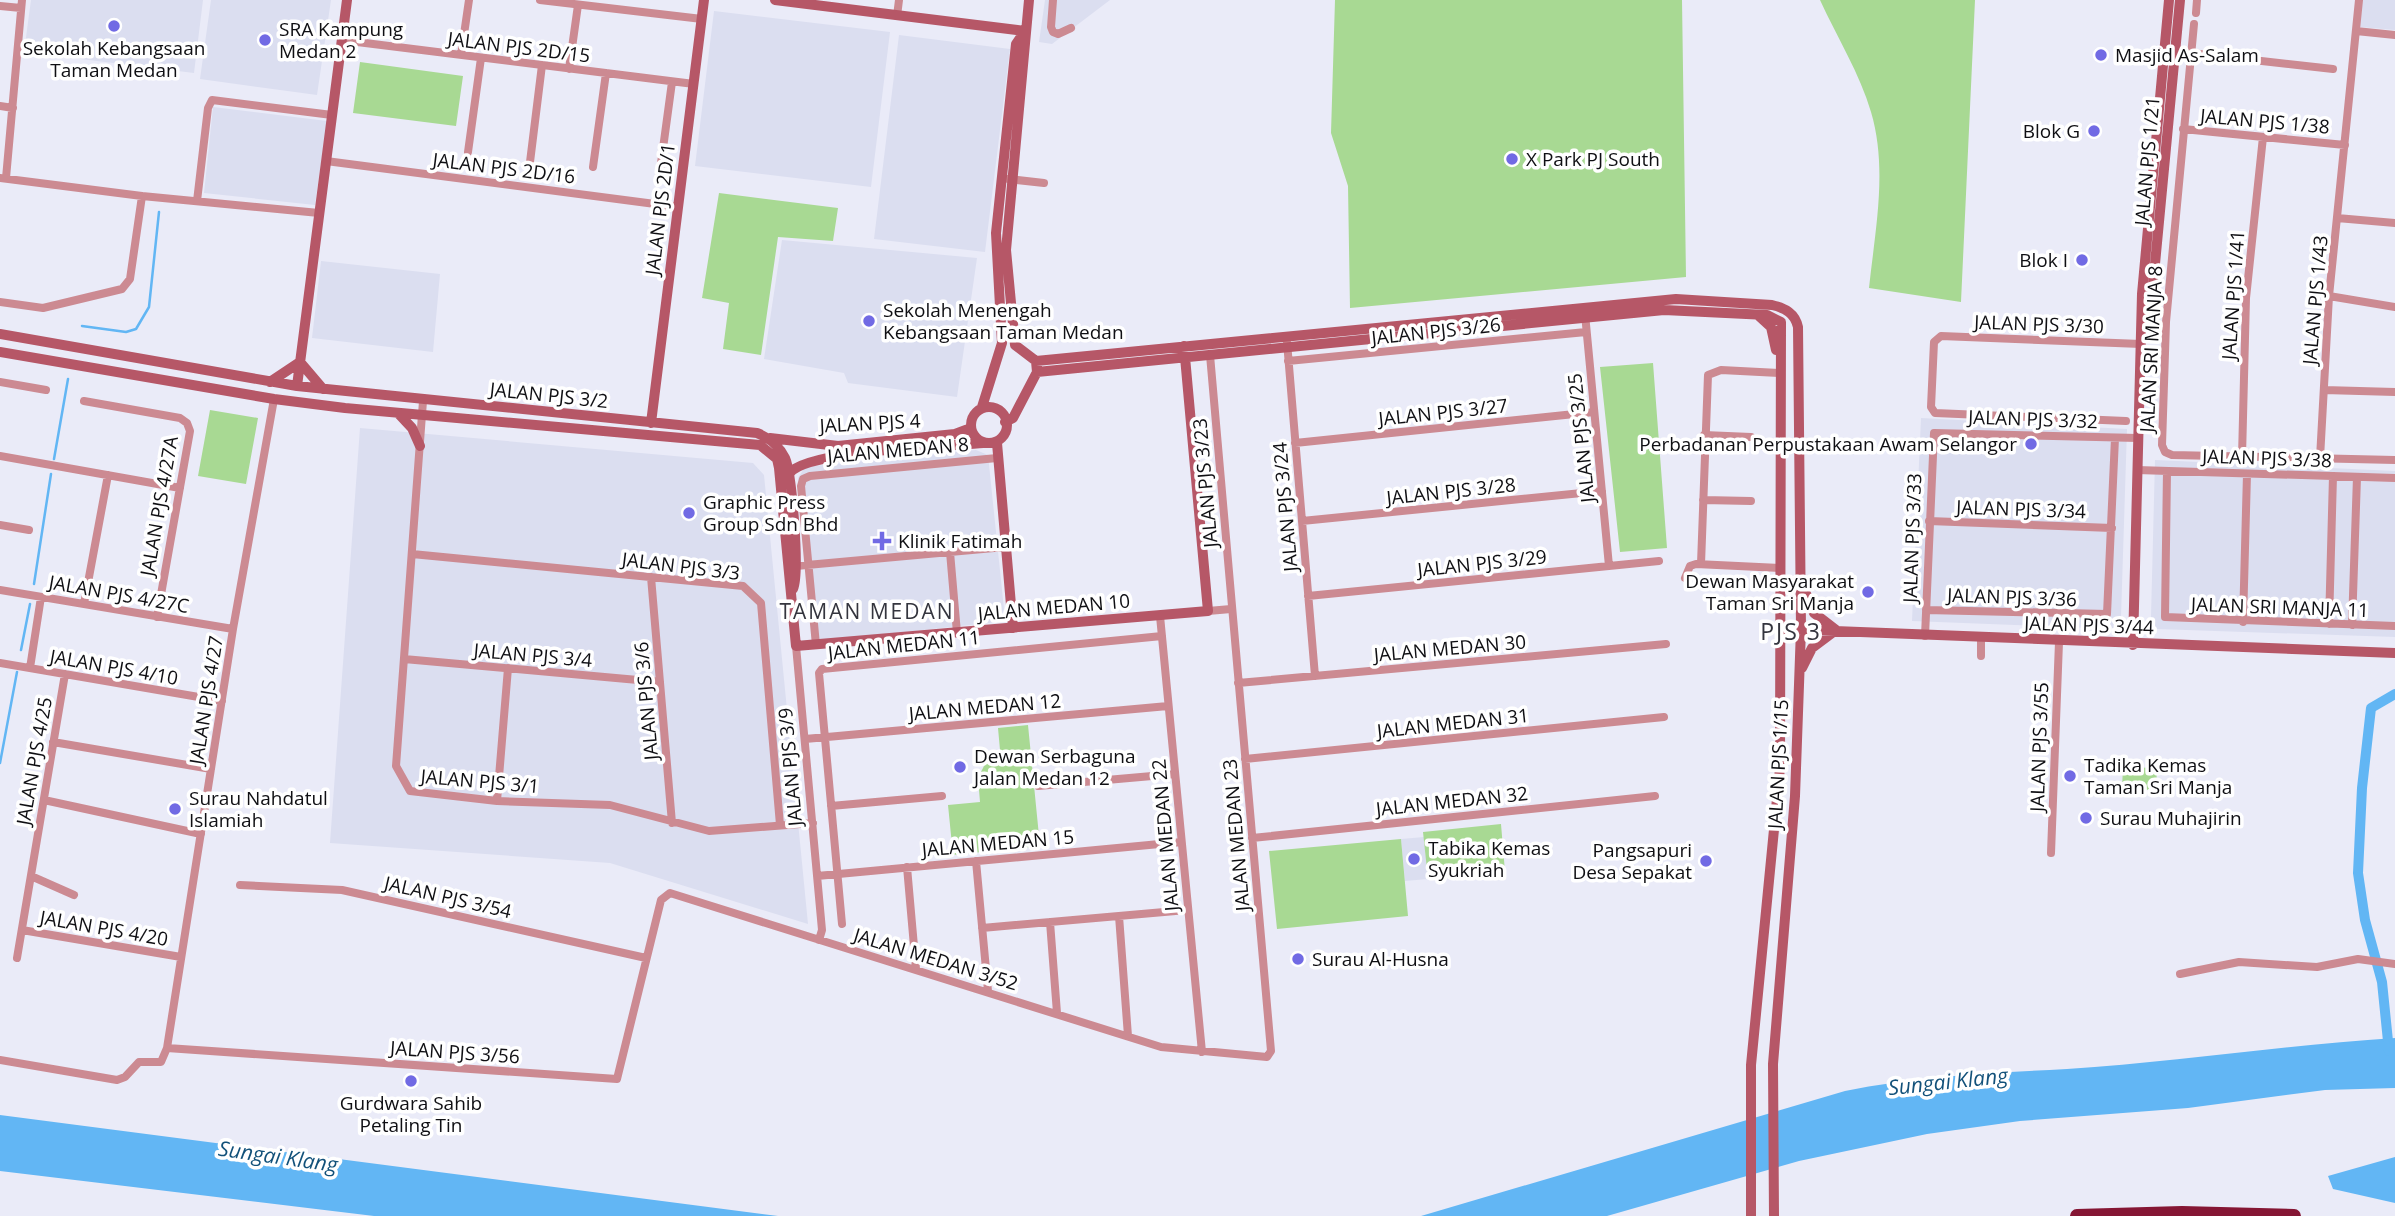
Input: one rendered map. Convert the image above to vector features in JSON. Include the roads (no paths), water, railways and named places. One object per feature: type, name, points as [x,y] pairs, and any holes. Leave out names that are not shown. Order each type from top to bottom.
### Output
[{"type":"highway","points":[[2077,1216],[2182,1213],[2294,1216]]},
{"type":"main road","points":[[0,334],[298,386],[347,0]]},
{"type":"main road","name":"JALAN PJS 2D/1","points":[[651,423],[704,0]]},
{"type":"main road","points":[[775,0],[1025,31]]},
{"type":"main road","points":[[982,407],[997,407],[1005,422],[1004,434],[997,443],[983,443],[976,439],[971,428],[973,418],[982,407],[1002,344],[995,250],[1027,45],[1025,31],[1029,0]]},
{"type":"main road","name":"JALAN PJS 1/21","points":[[2133,645],[2146,235],[2169,0]]},
{"type":"main road","name":"JALAN PJS 1/21","points":[[2142,323],[2152,285],[2180,0]]},
{"type":"main road","points":[[1007,179],[1006,250],[1013,333],[1015,345],[1036,367],[1185,358],[1287,341]]},
{"type":"main road","points":[[1036,367],[1184,346],[1287,341],[1585,313],[1664,310],[1756,314],[1773,316],[1782,322],[1792,315],[1782,307],[1772,305],[1676,299],[1585,313]]},
{"type":"main road","points":[[1756,314],[1771,327],[1779,373]]},
{"type":"main road","name":"JALAN PJS 1/15","points":[[1774,1214],[1773,1064],[1795,796],[1801,629],[1798,327],[1792,315]]},
{"type":"main road","name":"JALAN PJS 1/15","points":[[1751,1215],[1751,1065],[1778,800],[1783,629],[1779,373],[1782,322]]},
{"type":"main road","points":[[27,356],[20,344],[30,340]]},
{"type":"main road","points":[[1184,346],[1208,611]]},
{"type":"main road","points":[[0,352],[274,399]]},
{"type":"main road","points":[[270,382],[300,362]]},
{"type":"main road","points":[[300,362],[323,389]]},
{"type":"main road","points":[[1005,422],[1013,418],[1036,367]]},
{"type":"main road","name":"JALAN PJS 3/2","points":[[298,386],[423,401],[733,429],[769,438]]},
{"type":"main road","name":"JALAN PJS 3/2","points":[[274,399],[398,413],[760,445],[777,456]]},
{"type":"main road","points":[[398,413],[412,428],[419,446]]},
{"type":"main road","name":"JALAN PJS 4","points":[[769,438],[838,446],[955,434],[971,428]]},
{"type":"main road","points":[[769,438],[777,456]]},
{"type":"main road","name":"JALAN PJS 4","points":[[789,474],[798,464],[840,455],[983,443]]},
{"type":"main road","name":"JALAN MEDAN 8","points":[[997,443],[1013,628]]},
{"type":"main road","name":"JALAN PJS 3/9","points":[[777,456],[789,474],[796,566],[792,591]]},
{"type":"main road","name":"JALAN PJS 3/9","points":[[777,456],[796,646]]},
{"type":"main road","points":[[1800,677],[1812,648],[1836,630],[1814,613],[1801,583]]},
{"type":"main road","name":"JALAN MEDAN 10","points":[[796,646],[1208,611]]},
{"type":"main road","name":"JALAN PJS 3/44","points":[[1783,629],[2133,645],[2395,653]]},
{"type":"street","points":[[461,55],[469,0]]},
{"type":"street","points":[[540,0],[702,19]]},
{"type":"street","points":[[897,16],[899,0]]},
{"type":"street","points":[[1053,0],[1053,32],[1058,34],[1071,28]]},
{"type":"street","points":[[2196,13],[2197,0]]},
{"type":"street","name":"JALAN PJS 1/43","points":[[2320,458],[2329,296],[2358,0]]},
{"type":"street","points":[[0,6],[22,4],[13,108],[3,178],[142,196],[320,213]]},
{"type":"street","points":[[569,69],[578,5]]},
{"type":"street","name":"JALAN SRI MANJA 8","points":[[2162,446],[2166,322],[2194,24]]},
{"type":"street","points":[[2356,32],[2395,35]]},
{"type":"street","name":"JALAN PJS 2D/15","points":[[341,40],[694,84]]},
{"type":"street","points":[[2191,53],[2333,69]]},
{"type":"street","points":[[468,152],[481,58]]},
{"type":"street","points":[[530,162],[542,65]]},
{"type":"street","points":[[593,167],[606,73]]},
{"type":"street","points":[[659,178],[672,82]]},
{"type":"street","points":[[197,201],[208,108],[212,100],[332,115]]},
{"type":"street","points":[[0,106],[13,108]]},
{"type":"street","name":"JALAN PJS 1/38","points":[[2183,129],[2345,145]]},
{"type":"street","name":"JALAN PJS 1/41","points":[[2242,457],[2246,298],[2263,137]]},
{"type":"street","name":"JALAN PJS 2D/16","points":[[326,161],[678,207]]},
{"type":"street","points":[[1007,179],[1044,183]]},
{"type":"street","points":[[0,302],[43,308],[122,289],[130,279],[142,196]]},
{"type":"street","points":[[2337,218],[2395,223]]},
{"type":"street","points":[[2329,296],[2395,307]]},
{"type":"street","name":"JALAN PJS 3/25","points":[[1585,313],[1609,566]]},
{"type":"street","name":"JALAN PJS 3/26","points":[[1289,361],[1586,332]]},
{"type":"street","name":"JALAN PJS 3/30","points":[[2126,421],[1935,413],[1931,407],[1936,338],[2141,344]]},
{"type":"street","name":"JALAN PJS 3/24","points":[[1287,341],[1315,676]]},
{"type":"street","name":"JALAN PJS 3/23","points":[[1210,355],[1231,609]]},
{"type":"street","points":[[1701,564],[1706,381],[1712,371],[1779,373]]},
{"type":"street","points":[[0,382],[46,390]]},
{"type":"street","points":[[2324,390],[2395,392]]},
{"type":"street","name":"JALAN PJS 4/27","points":[[167,1048],[233,629],[274,399]]},
{"type":"street","name":"JALAN PJS 4/27A","points":[[83,401],[180,418],[190,431],[158,617]]},
{"type":"street","name":"JALAN PJS 3/1","points":[[423,401],[397,772],[414,793],[497,801],[610,805],[709,831],[813,823]]},
{"type":"street","name":"JALAN PJS 3/27","points":[[1295,443],[1594,412]]},
{"type":"street","name":"JALAN PJS 3/32","points":[[1932,441],[1934,433],[1939,432],[2138,438]]},
{"type":"street","points":[[1704,435],[1751,437]]},
{"type":"street","points":[[2112,528],[2115,438]]},
{"type":"street","name":"JALAN PJS 3/33","points":[[1925,636],[1932,441]]},
{"type":"street","name":"JALAN PJS 3/38","points":[[2162,446],[2165,452],[2172,455],[2395,460]]},
{"type":"street","points":[[0,456],[180,488]]},
{"type":"street","name":"JALAN MEDAN 8","points":[[816,645],[801,486],[806,477],[997,458]]},
{"type":"street","name":"JALAN PJS 3/38","points":[[2137,470],[2395,478]]},
{"type":"street","name":"JALAN SRI MANJA 11","points":[[2167,471],[2165,617],[2395,626]]},
{"type":"street","points":[[2243,622],[2247,474]]},
{"type":"street","points":[[84,604],[108,475]]},
{"type":"street","points":[[2329,624],[2333,476]]},
{"type":"street","points":[[2352,625],[2357,477]]},
{"type":"street","name":"JALAN PJS 3/28","points":[[1302,521],[1602,491]]},
{"type":"street","points":[[1703,500],[1751,501]]},
{"type":"street","name":"JALAN PJS 3/34","points":[[1929,521],[2112,528]]},
{"type":"street","points":[[0,525],[29,530]]},
{"type":"street","name":"JALAN PJS 3/36","points":[[1926,610],[2097,616],[2107,614],[2112,528]]},
{"type":"street","points":[[796,566],[1005,547]]},
{"type":"street","points":[[950,552],[957,633]]},
{"type":"street","name":"JALAN PJS 3/3","points":[[412,554],[741,586],[757,597],[761,603],[780,825]]},
{"type":"street","name":"JALAN PJS 3/29","points":[[1308,596],[1659,561]]},
{"type":"street","points":[[1685,578],[1690,566],[1701,564],[1782,568]]},
{"type":"street","name":"JALAN PJS 3/6","points":[[651,577],[672,823]]},
{"type":"street","name":"JALAN PJS 4/27C","points":[[0,590],[233,629]]},
{"type":"street","points":[[30,668],[41,597]]},
{"type":"street","name":"JALAN MEDAN 10","points":[[1208,611],[1231,609]]},
{"type":"street","name":"JALAN MEDAN 23","points":[[1231,609],[1271,1051],[1267,1057]]},
{"type":"street","name":"JALAN MEDAN 22","points":[[1160,616],[1202,1052]]},
{"type":"street","name":"JALAN MEDAN 11","points":[[842,924],[819,673],[825,667],[1162,636]]},
{"type":"street","points":[[1981,639],[1981,656]]},
{"type":"street","name":"JALAN PJS 3/55","points":[[2051,853],[2059,642]]},
{"type":"street","name":"JALAN MEDAN 30","points":[[1238,683],[1666,644]]},
{"type":"street","name":"JALAN PJS 3/9","points":[[796,646],[822,930],[819,940]]},
{"type":"street","name":"JALAN PJS 3/4","points":[[404,659],[660,682]]},
{"type":"street","name":"JALAN PJS 4/10","points":[[0,663],[222,701]]},
{"type":"street","points":[[497,801],[508,668]]},
{"type":"street","name":"JALAN PJS 4/25","points":[[35,853],[65,674]]},
{"type":"street","name":"JALAN MEDAN 12","points":[[805,739],[1168,706]]},
{"type":"street","name":"JALAN MEDAN 31","points":[[1245,759],[1664,717]]},
{"type":"street","points":[[53,742],[211,769]]},
{"type":"street","points":[[1038,786],[1175,774]]},
{"type":"street","points":[[831,806],[942,796]]},
{"type":"street","name":"JALAN MEDAN 32","points":[[1252,838],[1656,796]]},
{"type":"street","points":[[44,800],[201,834]]},
{"type":"street","name":"JALAN MEDAN 15","points":[[817,876],[1181,842]]},
{"type":"street","name":"JALAN PJS 4/20","points":[[17,958],[35,853]]},
{"type":"street","points":[[976,861],[988,991]]},
{"type":"street","points":[[907,867],[916,969]]},
{"type":"street","points":[[31,876],[74,895]]},
{"type":"street","name":"JALAN PJS 3/54","points":[[240,885],[342,890],[646,958]]},
{"type":"street","name":"JALAN MEDAN 3/52","points":[[646,958],[661,900],[670,892],[1161,1047],[1267,1057]]},
{"type":"street","points":[[982,928],[1187,910]]},
{"type":"street","points":[[1119,916],[1128,1036]]},
{"type":"street","points":[[1050,922],[1057,1013]]},
{"type":"street","name":"JALAN PJS 4/20","points":[[22,930],[181,957]]},
{"type":"street","name":"JALAN PJS 3/56","points":[[167,1048],[617,1079],[646,958]]},
{"type":"street","points":[[2180,974],[2239,962],[2317,967],[2366,960],[2395,964]]},
{"type":"street","points":[[0,1060],[117,1080],[125,1077],[139,1062],[161,1062],[167,1048]]},
{"type":"water","name":"Sungai Klang","points":[[2395,1038],[2395,1088],[2325,1090],[2188,1108],[2020,1121],[1927,1134],[1799,1161],[1607,1216],[1421,1216],[1845,1091],[1956,1076],[2108,1066]]},
{"type":"water","name":"Sungai Klang","points":[[0,1115],[778,1216],[374,1216],[0,1171]]},
{"type":"water","points":[[2395,1157],[2395,1203],[2333,1189],[2328,1176]]},
{"type":"waterway","points":[[82,326],[126,332],[136,329],[149,307],[159,212]]},
{"type":"waterway","points":[[54,459],[68,379]]},
{"type":"waterway","points":[[34,584],[51,474]]},
{"type":"waterway","points":[[21,650],[30,604]]},
{"type":"waterway","points":[[0,763],[17,672]]},
{"type":"waterway","points":[[2389,1051],[2382,982],[2365,920],[2358,873],[2362,788],[2371,708],[2395,694]]},
{"type":"place","name":"Sekolah Kebangsaan Taman Medan","points":[[114,26]]},
{"type":"place","name":"SRA Kampung Medan 2","points":[[265,40]]},
{"type":"place","name":"Masjid As-Salam","points":[[2101,55]]},
{"type":"place","name":"Blok G","points":[[2094,131]]},
{"type":"place","name":"X Park PJ South","points":[[1512,159]]},
{"type":"place","name":"Blok I","points":[[2082,260]]},
{"type":"place","name":"Sekolah Menengah Kebangsaan Taman Medan","points":[[869,321]]},
{"type":"place","name":"Perbadanan Perpustakaan Awam Selangor","points":[[2031,444]]},
{"type":"place","name":"Graphic Press Group Sdn Bhd","points":[[689,513]]},
{"type":"place","name":"Klinik Fatimah","points":[[882,541]]},
{"type":"place","name":"Dewan Masyarakat Taman Sri Manja","points":[[1868,592]]},
{"type":"place","name":"Dewan Serbaguna Jalan Medan 12","points":[[960,767]]},
{"type":"place","name":"Tadika Kemas Taman Sri Manja","points":[[2070,776]]},
{"type":"place","name":"Surau Nahdatul Islamiah","points":[[175,809]]},
{"type":"place","name":"Surau Muhajirin","points":[[2086,818]]},
{"type":"place","name":"Tabika Kemas Syukriah","points":[[1414,859]]},
{"type":"place","name":"Pangsapuri Desa Sepakat","points":[[1706,861]]},
{"type":"place","name":"Surau Al-Husna","points":[[1298,959]]},
{"type":"place","name":"Gurdwara Sahib Petaling Tin","points":[[411,1081]]},
{"type":"district","name":"TAMAN MEDAN","points":[[867,612]]},
{"type":"district","name":"PJS 3","points":[[1791,632]]}]
